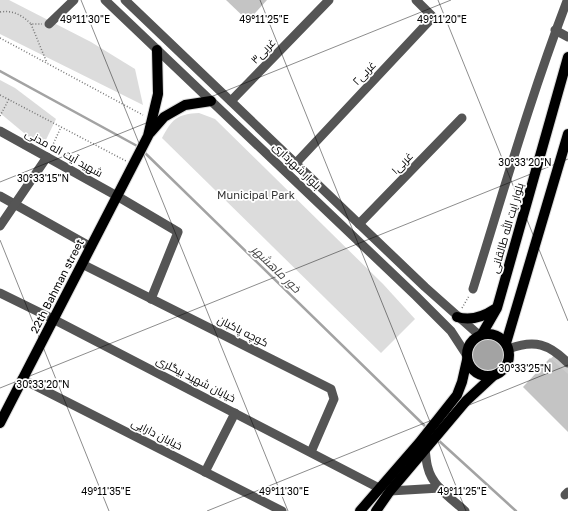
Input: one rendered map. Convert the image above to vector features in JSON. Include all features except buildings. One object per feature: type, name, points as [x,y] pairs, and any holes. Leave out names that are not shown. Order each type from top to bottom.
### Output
[{"type":"main road","points":[[148,136],[158,94],[157,50]]},
{"type":"main road","name":"بلوار ایت الله طالقانی","points":[[480,335],[497,308],[568,57]]},
{"type":"main road","points":[[148,136],[164,117],[185,105],[211,101]]},
{"type":"main road","points":[[507,346],[568,134]]},
{"type":"main road","name":"22th Bahman street","points":[[0,423],[148,136]]},
{"type":"main road","points":[[457,317],[464,319],[475,318],[486,315],[497,308]]},
{"type":"main road","points":[[376,511],[443,420],[457,396],[462,382],[467,347],[471,341],[480,335],[489,333],[501,338],[507,346],[509,356],[508,362],[499,373],[493,376],[443,420]]},
{"type":"main road","points":[[466,357],[474,372],[486,376],[493,376]]},
{"type":"main road","points":[[360,511],[379,488],[423,447]]},
{"type":"street","points":[[49,24],[74,0]]},
{"type":"street","name":"بلوار شهرداری","points":[[105,0],[416,296],[451,331],[466,357]]},
{"type":"street","name":"بلوار شهرداری","points":[[125,0],[425,287],[457,317],[480,335]]},
{"type":"street","name":"۳غربی","points":[[231,101],[329,0]]},
{"type":"street","name":"۲غربی","points":[[296,163],[433,17],[416,0]]},
{"type":"street","points":[[473,289],[556,30],[567,2]]},
{"type":"street","points":[[556,30],[568,37]]},
{"type":"street","name":"۱غربی","points":[[359,224],[462,118]]},
{"type":"street","name":"شهید آیت اله مدنی","points":[[0,131],[117,196],[178,232],[152,299]]},
{"type":"street","points":[[0,226],[47,157]]},
{"type":"street","points":[[0,196],[91,246]]},
{"type":"street","name":"کوچه پاکبان","points":[[82,264],[331,389],[334,399],[311,452]]},
{"type":"street","points":[[416,296],[425,287]]},
{"type":"street","name":"خیابان شهید بیگلری","points":[[0,293],[379,488]]},
{"type":"street","points":[[507,346],[535,343],[548,347],[559,354],[568,363]]},
{"type":"street","name":"خیابان دارایی","points":[[22,379],[282,511]]},
{"type":"street","points":[[205,472],[235,413]]},
{"type":"street","points":[[423,447],[428,469],[432,478],[440,488],[465,511]]},
{"type":"street","points":[[390,491],[440,488]]},
{"type":"path","points":[[0,12],[7,11],[22,15],[31,24],[48,64]]},
{"type":"path","points":[[31,24],[49,24]]},
{"type":"path","points":[[0,38],[152,120]]},
{"type":"path","points":[[0,95],[61,127],[134,162]]},
{"type":"path","points":[[0,116],[9,99]]},
{"type":"path","points":[[47,157],[61,127]]},
{"type":"path","points":[[457,317],[473,289]]},
{"type":"green space","points":[[0,0],[9,0],[91,42],[135,69],[143,105],[0,34]]},
{"type":"green space","points":[[0,80],[15,88],[56,119],[42,148],[0,113]]},
{"type":"green space","name":"Municipal Park","points":[[199,113],[215,119],[383,284],[415,319],[381,353],[162,138],[172,122],[180,116]]},
{"type":"shaded area","points":[[488,339],[494,340],[501,346],[504,355],[503,361],[497,368],[488,371],[482,370],[475,364],[472,355],[473,349],[479,342]]},
{"type":"waterway","name":"خور ماهشهر","points":[[0,71],[139,147]]},
{"type":"waterway","name":"خور ماهشهر","points":[[142,150],[428,429]]},
{"type":"waterway","name":"خور ماهشهر","points":[[437,439],[516,511]]}]
